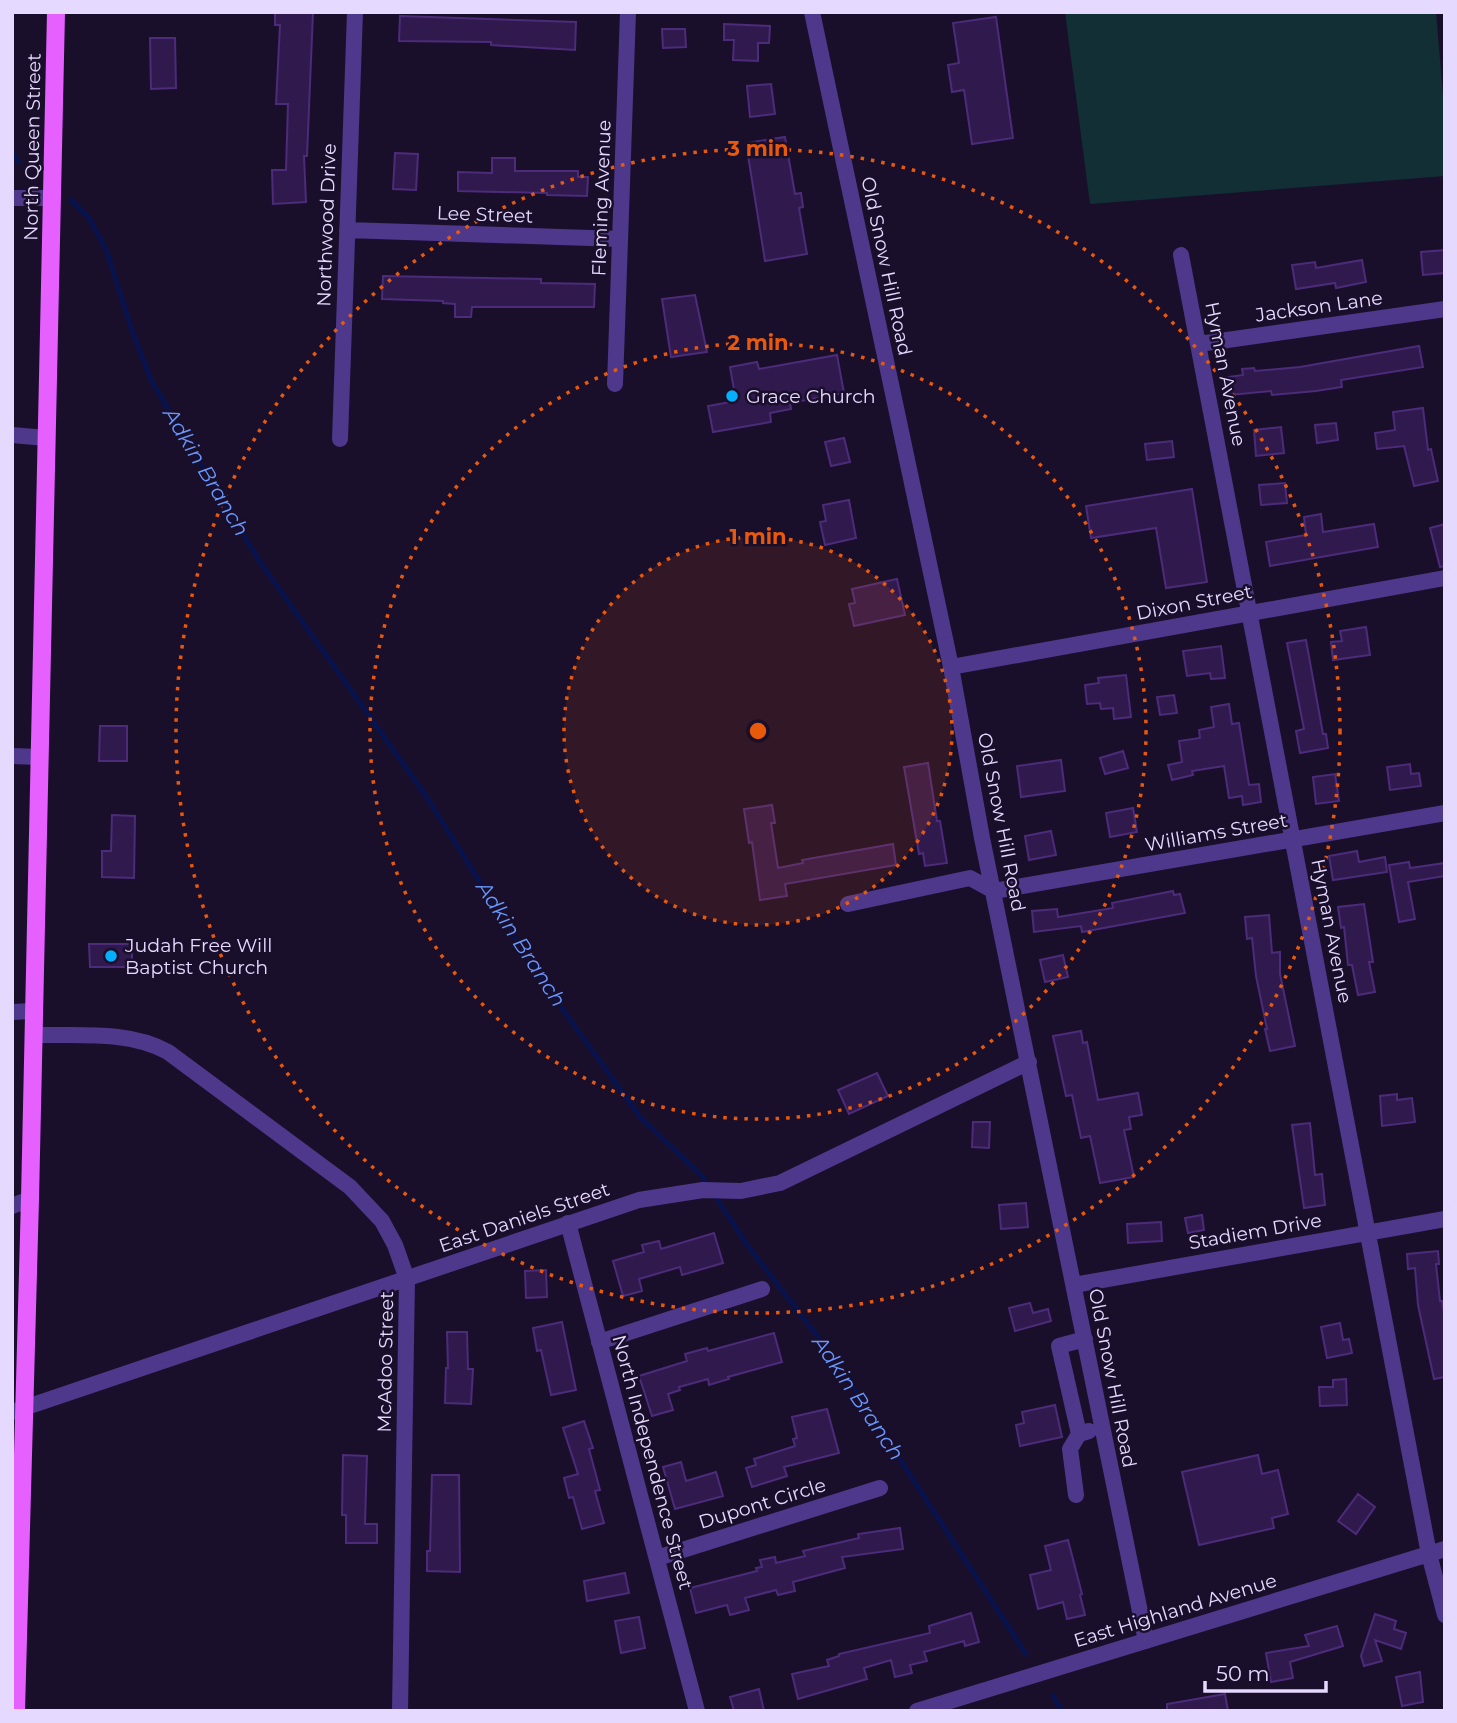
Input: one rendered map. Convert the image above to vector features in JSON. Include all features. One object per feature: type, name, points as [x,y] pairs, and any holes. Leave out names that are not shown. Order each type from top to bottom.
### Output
[{"type":"main road","name":"North Queen Street","points":[[16,1711],[19,1410],[30,1199],[56,12]]},
{"type":"street","name":"Northwood Drive","points":[[340,439],[355,12]]},
{"type":"street","name":"Fleming Avenue","points":[[615,384],[628,12]]},
{"type":"street","name":"Old Snow Hill Road","points":[[812,12],[951,667],[982,838],[1146,1641]]},
{"type":"street","points":[[12,198],[52,198]]},
{"type":"street","name":"Lee Street","points":[[347,230],[620,239]]},
{"type":"street","name":"Hyman Avenue","points":[[1181,255],[1345,1103],[1367,1233],[1437,1551],[1445,1615]]},
{"type":"street","name":"Jackson Lane","points":[[1199,344],[1445,309]]},
{"type":"street","points":[[12,435],[46,438]]},
{"type":"street","name":"Dixon Street","points":[[951,667],[1445,578]]},
{"type":"street","points":[[12,756],[39,757]]},
{"type":"street","name":"Williams Street","points":[[994,891],[1445,813]]},
{"type":"street","points":[[848,904],[970,878],[994,891]]},
{"type":"street","points":[[12,1012],[33,1011]]},
{"type":"street","name":"McAdoo Street","points":[[33,1035],[138,1039],[168,1052],[350,1187],[382,1221],[395,1245],[407,1279],[400,1711]]},
{"type":"street","name":"East Daniels Street","points":[[19,1410],[639,1200],[703,1190],[741,1191],[780,1183],[1028,1062]]},
{"type":"street","points":[[12,1206],[30,1199]]},
{"type":"street","name":"Stadiem Drive","points":[[1074,1285],[1445,1219]]},
{"type":"street","name":"North Independence Street","points":[[568,1223],[697,1711]]},
{"type":"street","points":[[599,1342],[762,1289]]},
{"type":"street","points":[[1079,1434],[1059,1346],[1085,1339]]},
{"type":"street","points":[[1076,1495],[1070,1449],[1079,1434],[1101,1427]]},
{"type":"street","name":"Dupont Circle","points":[[657,1558],[880,1488]]},
{"type":"street","name":"East Highland Avenue","points":[[917,1711],[1437,1551]]},
{"type":"green space","points":[[1065,12],[1436,12],[1445,119],[1445,176],[1090,204]]},
{"type":"building","points":[[275,12],[313,12],[307,156],[304,156],[306,202],[273,204],[272,170],[286,170],[288,104],[276,104],[280,25],[275,25]]},
{"type":"building","points":[[400,16],[576,22],[575,50],[491,45],[491,42],[399,41]]},
{"type":"building","points":[[996,17],[1013,138],[972,144],[964,90],[952,92],[948,65],[959,63],[953,23]]},
{"type":"building","points":[[724,24],[770,26],[769,43],[758,43],[758,61],[733,60],[734,40],[724,40]]},
{"type":"building","points":[[662,29],[685,29],[686,47],[663,48]]},
{"type":"building","points":[[150,38],[175,38],[176,88],[151,89]]},
{"type":"building","points":[[771,84],[775,114],[750,117],[747,86]]},
{"type":"building","points":[[785,137],[795,194],[801,193],[803,207],[799,208],[807,254],[765,261],[746,143]]},
{"type":"building","points":[[395,153],[418,154],[416,190],[393,189]]},
{"type":"building","points":[[492,158],[515,158],[515,171],[578,171],[578,177],[588,177],[587,196],[458,191],[458,172],[492,173]]},
{"type":"building","points":[[1445,250],[1445,273],[1423,275],[1421,252]]},
{"type":"building","points":[[1362,260],[1366,282],[1336,288],[1335,283],[1296,289],[1292,265],[1315,262],[1316,268]]},
{"type":"building","points":[[383,276],[541,279],[541,283],[595,284],[594,307],[472,307],[471,317],[455,317],[455,304],[443,301],[382,299]]},
{"type":"building","points":[[695,295],[707,352],[671,357],[662,299]]},
{"type":"building","points":[[1419,346],[1423,367],[1341,380],[1342,387],[1316,391],[1230,395],[1228,377],[1243,375],[1242,369],[1254,368],[1255,371],[1300,367]]},
{"type":"building","points":[[837,355],[844,393],[790,403],[791,409],[770,413],[771,422],[713,432],[708,406],[736,401],[730,367],[757,362],[759,369]]},
{"type":"building","points":[[1423,408],[1428,450],[1431,449],[1438,481],[1414,486],[1404,446],[1377,449],[1375,433],[1395,430],[1393,412]]},
{"type":"building","points":[[1336,423],[1338,440],[1317,443],[1315,425]]},
{"type":"building","points":[[1281,427],[1284,453],[1256,456],[1254,430]]},
{"type":"building","points":[[844,438],[850,462],[831,466],[825,442]]},
{"type":"building","points":[[1172,441],[1174,457],[1147,460],[1145,444]]},
{"type":"building","points":[[1285,483],[1287,503],[1261,505],[1259,485]]},
{"type":"building","points":[[1192,489],[1207,582],[1166,588],[1156,528],[1091,538],[1086,506]]},
{"type":"building","points":[[849,500],[856,538],[825,545],[820,522],[826,521],[823,505]]},
{"type":"building","points":[[1321,514],[1323,532],[1374,524],[1378,547],[1270,566],[1266,542],[1306,535],[1304,517]]},
{"type":"building","points":[[1445,524],[1445,566],[1440,567],[1430,528]]},
{"type":"building","points":[[897,579],[905,615],[854,626],[849,604],[855,603],[852,589]]},
{"type":"building","points":[[1366,627],[1370,655],[1333,660],[1331,642],[1342,641],[1340,631]]},
{"type":"building","points":[[1306,640],[1323,734],[1326,734],[1328,748],[1300,753],[1296,731],[1304,729],[1287,643]]},
{"type":"building","points":[[1221,646],[1225,678],[1211,679],[1210,673],[1187,676],[1183,651]]},
{"type":"building","points":[[1126,675],[1131,717],[1114,719],[1113,708],[1101,709],[1100,703],[1087,704],[1085,685],[1099,683],[1098,678]]},
{"type":"building","points":[[1174,695],[1177,713],[1160,715],[1157,697]]},
{"type":"building","points":[[1229,704],[1232,724],[1239,723],[1249,785],[1259,784],[1261,802],[1243,805],[1242,796],[1229,798],[1224,766],[1192,771],[1193,775],[1172,780],[1168,765],[1182,762],[1179,741],[1200,738],[1199,730],[1214,727],[1211,707]]},
{"type":"building","points":[[100,726],[127,726],[127,761],[99,761]]},
{"type":"building","points":[[1123,751],[1128,768],[1105,774],[1100,758]]},
{"type":"building","points":[[1061,760],[1065,791],[1021,797],[1017,766]]},
{"type":"building","points":[[928,763],[947,863],[925,866],[923,853],[919,854],[904,767]]},
{"type":"building","points":[[1410,764],[1411,774],[1419,773],[1421,786],[1390,790],[1387,767]]},
{"type":"building","points":[[1335,774],[1339,801],[1316,804],[1313,777]]},
{"type":"building","points":[[772,805],[775,823],[771,823],[778,868],[803,863],[802,860],[893,844],[896,865],[785,884],[787,896],[760,900],[752,842],[749,843],[744,809]]},
{"type":"building","points":[[1133,808],[1137,832],[1110,837],[1106,813]]},
{"type":"building","points":[[112,815],[135,816],[134,878],[102,877],[102,851],[111,851]]},
{"type":"building","points":[[1051,831],[1056,855],[1029,860],[1025,836]]},
{"type":"building","points":[[1357,851],[1359,862],[1385,857],[1387,872],[1333,880],[1329,856]]},
{"type":"building","points":[[1409,862],[1410,868],[1445,863],[1445,876],[1408,882],[1415,919],[1399,922],[1389,865]]},
{"type":"building","points":[[1173,891],[1174,895],[1180,894],[1185,913],[1082,932],[1081,926],[1034,932],[1032,911],[1057,909],[1058,917],[1113,908],[1112,903]]},
{"type":"building","points":[[1364,904],[1373,962],[1369,962],[1375,992],[1358,995],[1352,965],[1348,965],[1344,927],[1341,928],[1338,907]]},
{"type":"building","points":[[1269,915],[1272,953],[1280,952],[1280,974],[1295,1046],[1270,1051],[1252,938],[1247,939],[1245,917]]},
{"type":"building","name":"Judah Free Will Baptist Church","points":[[89,944],[132,944],[132,967],[90,967]]},
{"type":"building","points":[[1063,955],[1068,977],[1045,982],[1040,960]]},
{"type":"building","points":[[1081,1031],[1083,1043],[1087,1042],[1098,1100],[1138,1093],[1142,1115],[1129,1117],[1131,1129],[1124,1130],[1134,1177],[1100,1183],[1090,1136],[1081,1138],[1072,1095],[1066,1096],[1053,1036]]},
{"type":"building","points":[[877,1073],[888,1096],[849,1114],[838,1090]]},
{"type":"building","points":[[1397,1094],[1397,1100],[1412,1098],[1415,1122],[1382,1126],[1380,1096]]},
{"type":"building","points":[[973,1122],[990,1122],[989,1148],[972,1147]]},
{"type":"building","points":[[1310,1123],[1315,1175],[1322,1174],[1325,1205],[1304,1208],[1292,1125]]},
{"type":"building","points":[[1026,1203],[1028,1227],[1001,1229],[999,1205]]},
{"type":"building","points":[[1202,1215],[1204,1230],[1188,1233],[1185,1218]]},
{"type":"building","points":[[1161,1222],[1162,1241],[1128,1243],[1127,1224]]},
{"type":"building","points":[[714,1233],[723,1263],[682,1275],[680,1267],[639,1279],[642,1291],[623,1296],[613,1261],[644,1252],[642,1245],[659,1241],[661,1249]]},
{"type":"building","points":[[1438,1251],[1439,1264],[1436,1264],[1440,1301],[1445,1318],[1445,1377],[1434,1379],[1418,1305],[1415,1268],[1408,1269],[1407,1254]]},
{"type":"building","points":[[546,1270],[547,1297],[526,1298],[525,1271]]},
{"type":"building","points":[[1030,1303],[1033,1313],[1048,1309],[1051,1321],[1015,1331],[1009,1308]]},
{"type":"building","points":[[562,1322],[576,1390],[551,1395],[541,1350],[537,1351],[533,1328]]},
{"type":"building","points":[[1340,1323],[1343,1340],[1349,1339],[1352,1353],[1327,1358],[1321,1327]]},
{"type":"building","points":[[447,1332],[467,1332],[468,1369],[473,1369],[471,1404],[445,1403]]},
{"type":"building","points":[[774,1333],[782,1362],[709,1385],[708,1379],[679,1387],[680,1390],[668,1394],[673,1410],[652,1416],[639,1376],[687,1361],[685,1354],[707,1348],[708,1351]]},
{"type":"building","points":[[1346,1379],[1347,1405],[1320,1406],[1319,1387],[1333,1387],[1333,1380]]},
{"type":"building","points":[[1055,1405],[1062,1437],[1020,1446],[1016,1425],[1024,1423],[1022,1412]]},
{"type":"building","points":[[827,1409],[839,1453],[784,1467],[787,1476],[752,1487],[746,1468],[756,1465],[754,1459],[795,1446],[793,1439],[797,1438],[792,1417]]},
{"type":"building","points":[[584,1421],[593,1448],[589,1449],[600,1490],[595,1491],[604,1523],[582,1529],[573,1497],[569,1498],[564,1478],[578,1474],[563,1428]]},
{"type":"building","points":[[343,1455],[367,1456],[365,1524],[377,1524],[377,1543],[346,1543],[346,1515],[342,1515]]},
{"type":"building","points":[[1258,1455],[1262,1474],[1278,1470],[1288,1514],[1272,1518],[1274,1528],[1199,1545],[1182,1472]]},
{"type":"building","points":[[681,1462],[686,1481],[716,1472],[723,1496],[675,1509],[663,1467]]},
{"type":"building","points":[[432,1475],[459,1475],[460,1572],[427,1571]]},
{"type":"building","points":[[1358,1494],[1375,1507],[1356,1534],[1338,1521]]},
{"type":"building","points":[[900,1528],[903,1549],[842,1557],[845,1568],[793,1582],[795,1591],[778,1595],[776,1590],[745,1598],[749,1610],[730,1615],[727,1605],[696,1613],[690,1588],[757,1571],[756,1568],[762,1567],[760,1560],[775,1557],[776,1563],[805,1556],[803,1551],[859,1538],[858,1534]]},
{"type":"building","points":[[1068,1540],[1085,1615],[1067,1619],[1063,1602],[1038,1609],[1030,1575],[1051,1570],[1045,1546]]},
{"type":"building","points":[[625,1573],[629,1593],[587,1601],[584,1581]]},
{"type":"building","points":[[971,1613],[979,1642],[965,1646],[964,1641],[924,1652],[927,1661],[910,1665],[912,1673],[895,1677],[891,1660],[864,1668],[867,1679],[798,1699],[792,1674],[829,1666],[827,1660],[839,1654],[930,1633],[929,1626]]},
{"type":"building","points":[[1375,1614],[1396,1621],[1394,1629],[1406,1633],[1401,1649],[1375,1640],[1382,1661],[1364,1666],[1361,1656]]},
{"type":"building","points":[[639,1617],[645,1648],[621,1653],[615,1621]]},
{"type":"building","points":[[1337,1626],[1343,1646],[1290,1662],[1293,1678],[1271,1682],[1266,1653],[1309,1646],[1305,1635]]},
{"type":"building","points":[[1420,1672],[1423,1702],[1402,1706],[1396,1677]]},
{"type":"building","points":[[759,1689],[764,1711],[734,1711],[730,1697]]},
{"type":"building","points":[[1225,1694],[1228,1711],[1167,1711],[1167,1704]]},
{"type":"waterway","name":"Adkin Branch","points":[[12,153],[19,162]]},
{"type":"waterway","name":"Adkin Branch","points":[[71,200],[89,218],[106,249],[151,380],[260,562],[426,796],[540,978],[640,1117],[702,1176],[748,1246],[835,1359],[1026,1654]]},
{"type":"waterway","name":"Adkin Branch","points":[[1053,1696],[1062,1711]]},
{"type":"place","name":"Grace Church","points":[[732,396]]},
{"type":"place","name":"Judah Free Will Baptist Church","points":[[111,956]]}]
